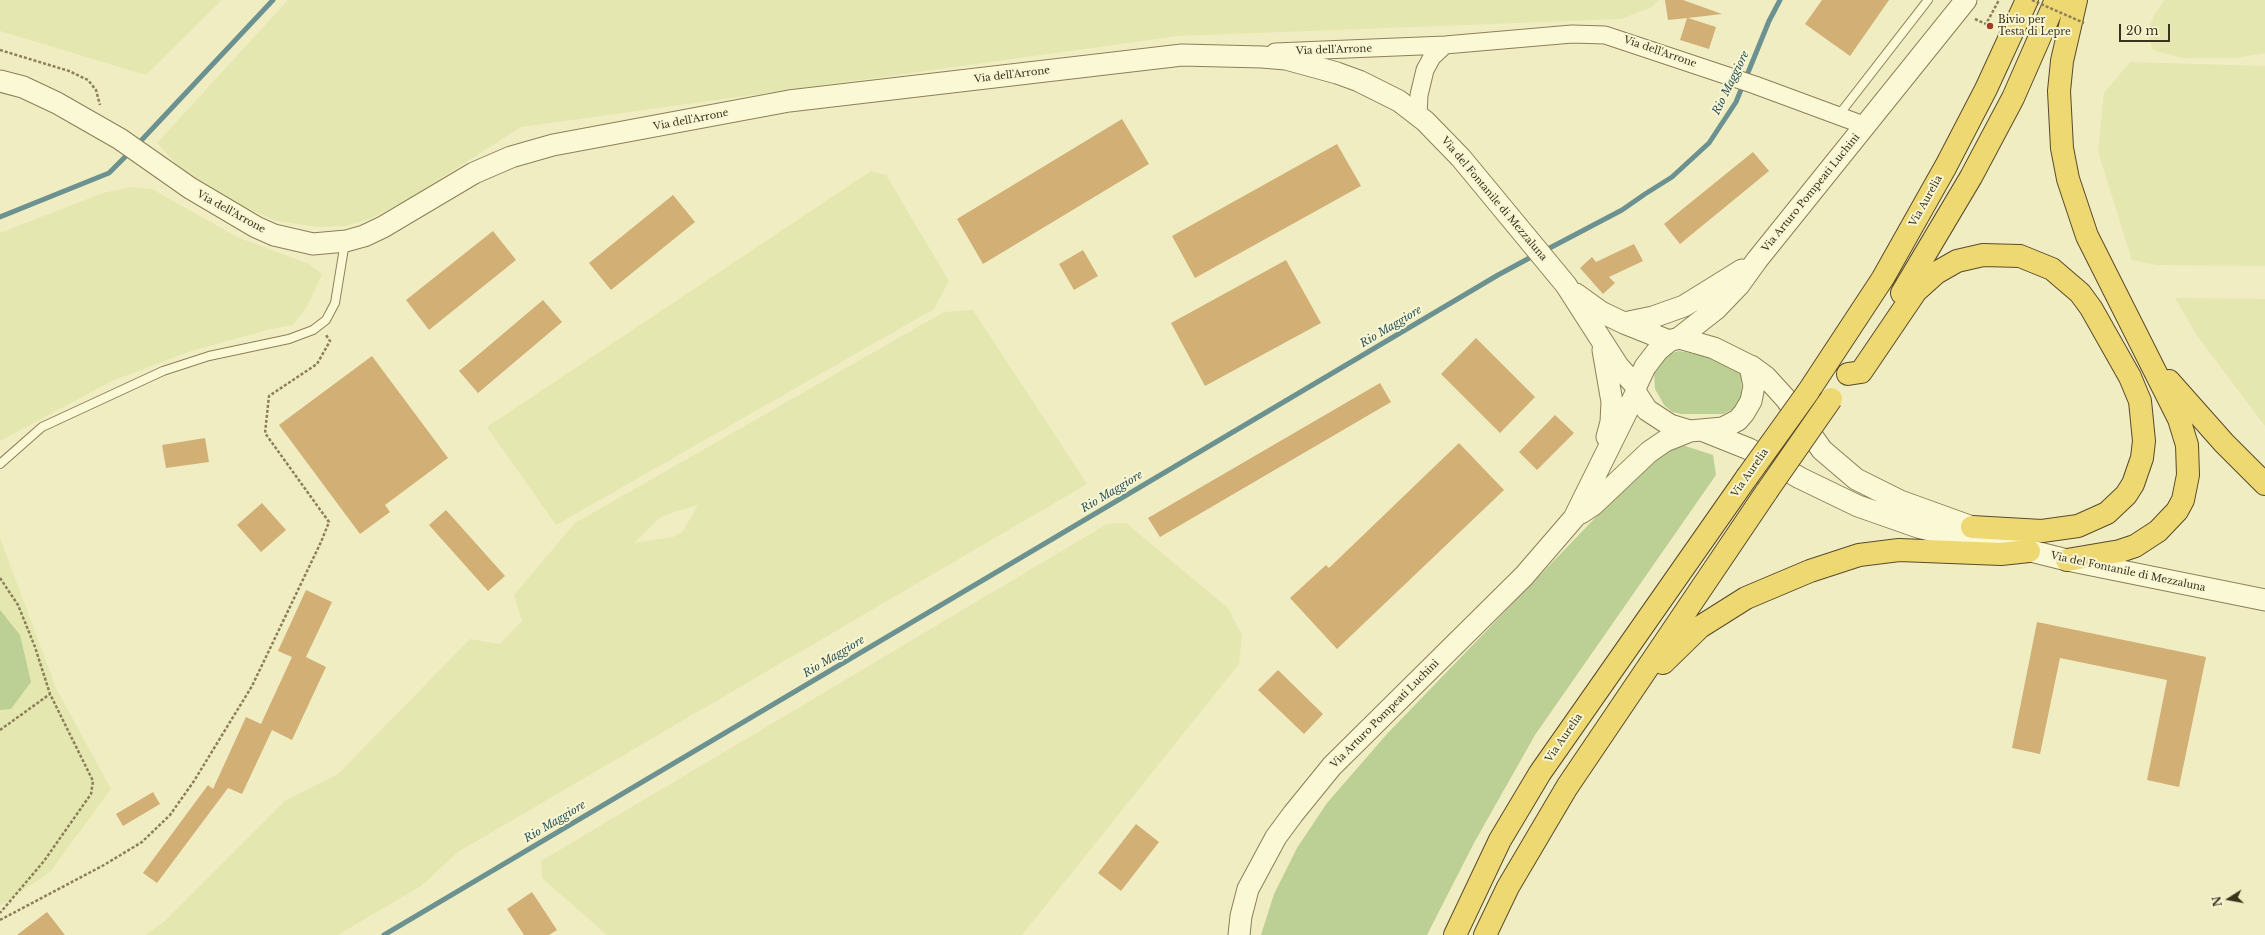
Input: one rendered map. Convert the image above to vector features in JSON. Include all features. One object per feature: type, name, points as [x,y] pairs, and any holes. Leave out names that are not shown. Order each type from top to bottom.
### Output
[{"type":"highway","name":"Via Aurelia","points":[[1455,935],[1500,840],[1540,773],[1808,392],[1883,278],[1986,89],[2027,0]]},
{"type":"highway","points":[[1485,935],[1527,852],[1592,749],[1906,287],[1971,177],[2013,98],[2056,0]]},
{"type":"highway","points":[[2067,560],[2106,555],[2135,546],[2158,531],[2177,511],[2183,500],[2188,475],[2187,446],[2179,418],[2155,367],[2116,297],[2089,242],[2081,223],[2068,179],[2060,133],[2059,91],[2063,54],[2076,0]]},
{"type":"highway","points":[[1848,374],[1861,372],[1916,291],[1936,273],[1958,261],[1983,255],[2020,256],[2052,269],[2080,293],[2091,308],[2130,377],[2140,401],[2144,441],[2142,458],[2133,484],[2126,495],[2107,512],[2078,526],[2042,531],[1972,527]]},
{"type":"highway","points":[[2155,367],[2171,382],[2224,443],[2265,484]]},
{"type":"highway","points":[[1592,749],[1611,735],[1659,668],[1676,648],[1700,627],[1746,598],[1810,571],[1873,552],[1914,549],[2001,554],[2029,551]]},
{"type":"street","name":"Via Arturo Pompeati Luchini","points":[[1674,339],[1728,297],[1966,0]]},
{"type":"street","name":"Via dell'Arrone","points":[[0,81],[33,91],[97,126],[120,139],[206,199],[274,235],[313,244],[346,241],[383,227],[437,194],[487,168],[511,157],[553,145],[789,102],[1182,55],[1216,56],[1445,45],[1572,34],[1605,35],[1727,75],[1866,126]]},
{"type":"street","points":[[1418,114],[1419,95],[1425,70],[1432,56],[1445,45]]},
{"type":"street","name":"Via del Fontanile di Mezzaluna","points":[[1216,56],[1275,58],[1331,71],[1380,90],[1418,114],[1461,158],[1563,282],[1601,341],[1636,390]]},
{"type":"street","name":"Via Arturo Pompeati Luchini","points":[[1624,323],[1669,312],[1691,302],[1757,260]]},
{"type":"street","name":"Via del Fontanile di Mezzaluna","points":[[1563,282],[1585,302],[1624,323],[1674,339]]},
{"type":"street","points":[[1674,339],[1714,348],[1750,366],[1754,386],[1751,401],[1744,413],[1729,425],[1697,431],[1675,427],[1658,419],[1647,410],[1636,390],[1654,355],[1674,339]]},
{"type":"street","name":"Via Arturo Pompeati Luchini","points":[[1599,470],[1612,412],[1611,391],[1601,341]]},
{"type":"street","name":"Via del Fontanile di Mezzaluna","points":[[1750,366],[1772,383],[1816,442],[1844,470],[1856,479],[1894,498],[1972,527],[1991,541]]},
{"type":"street","name":"Via Arturo Pompeati Luchini","points":[[1239,935],[1243,906],[1253,879],[1276,837],[1306,797],[1357,740],[1524,576],[1574,518],[1599,470],[1636,390]]},
{"type":"street","name":"Via Arturo Pompeati Luchini","points":[[1574,518],[1593,505],[1649,452],[1665,441],[1697,431]]},
{"type":"street","name":"Via del Fontanile di Mezzaluna","points":[[1697,431],[1748,449],[1800,478],[1858,506],[1918,527],[1970,540],[1991,541],[2067,560],[2265,600]]},
{"type":"lane","points":[[1838,116],[1928,0]]},
{"type":"lane","points":[[0,464],[42,428],[163,371],[209,356],[289,339],[319,326],[330,315],[335,303],[346,241]]},
{"type":"path","points":[[1986,24],[1999,0]]},
{"type":"path","points":[[2032,0],[2084,23]]},
{"type":"path","points":[[0,50],[69,71],[88,80],[96,90],[100,105],[97,126]]},
{"type":"path","points":[[0,920],[104,865],[142,842],[170,815],[194,781],[252,686],[321,542],[329,522],[265,433],[269,396],[317,364],[330,341],[319,326]]},
{"type":"path","points":[[0,578],[18,605],[35,647],[50,694],[93,781],[91,794],[44,861],[0,913]]},
{"type":"path","points":[[0,730],[50,694]]},
{"type":"green space","points":[[0,0],[222,0],[146,75],[0,31]]},
{"type":"green space","points":[[288,0],[1659,0],[1652,7],[1621,19],[1178,36],[521,127],[410,198],[372,218],[345,226],[318,227],[277,221],[232,202],[181,169],[157,143]]},
{"type":"green space","points":[[2164,0],[2265,0],[2265,53],[2236,58],[2182,58],[2153,50],[2147,32],[2155,14]]},
{"type":"green space","points":[[2130,62],[2265,66],[2265,266],[2156,265],[2132,260],[2098,152],[2104,93]]},
{"type":"green space","points":[[871,171],[886,175],[949,281],[934,309],[556,525],[487,427]]},
{"type":"green space","points":[[131,187],[152,189],[237,237],[309,264],[322,274],[308,305],[293,325],[271,329],[191,351],[112,381],[0,441],[0,233],[103,193]]},
{"type":"green space","points":[[2175,298],[2265,299],[2265,426],[2198,337]]},
{"type":"green space","points":[[973,310],[1087,484],[458,852],[421,886],[338,935],[146,935],[166,920],[286,800],[338,774],[470,639],[500,644],[522,621],[514,595],[575,523],[944,312]],"holes":[[[698,505],[683,531],[673,537],[634,543],[657,520],[668,514]]]},
{"type":"green space","points":[[1679,351],[1727,360],[1741,373],[1742,396],[1735,408],[1723,414],[1682,414],[1672,412],[1664,405],[1655,389],[1654,372],[1668,354]]},
{"type":"green space","points":[[1679,444],[1713,455],[1716,475],[1535,735],[1474,843],[1427,935],[1261,935],[1274,894],[1297,848],[1327,803],[1386,735],[1649,462]]},
{"type":"green space","points":[[1126,523],[1228,608],[1242,635],[1239,664],[1022,935],[607,935],[542,878],[541,861],[1107,524]]},
{"type":"green space","points":[[0,538],[56,688],[111,789],[50,872],[0,906]]},
{"type":"green space","points":[[0,610],[20,635],[31,682],[11,709],[0,710]]},
{"type":"building","points":[[1665,0],[1683,0],[1722,14],[1688,18],[1716,27],[1709,49],[1680,40],[1687,18],[1668,20]]},
{"type":"building","points":[[1822,0],[1889,0],[1850,56],[1805,24]]},
{"type":"building","points":[[1122,119],[1149,164],[983,264],[957,219]]},
{"type":"building","points":[[1337,144],[1361,186],[1195,278],[1172,236]]},
{"type":"building","points":[[1753,152],[1769,171],[1680,244],[1664,224]]},
{"type":"building","points":[[673,195],[695,222],[611,290],[589,263]]},
{"type":"building","points":[[493,231],[516,260],[429,330],[406,300]]},
{"type":"building","points":[[1634,244],[1643,261],[1609,277],[1615,283],[1603,294],[1580,268],[1592,257],[1596,262]]},
{"type":"building","points":[[1083,250],[1098,276],[1074,290],[1059,264]]},
{"type":"building","points":[[1286,260],[1321,323],[1205,386],[1171,323]]},
{"type":"building","points":[[543,300],[562,322],[478,393],[459,371]]},
{"type":"building","points":[[1476,338],[1535,397],[1500,433],[1441,374]]},
{"type":"building","points":[[372,356],[448,458],[385,505],[390,512],[360,534],[279,425]]},
{"type":"building","points":[[1380,383],[1391,402],[1160,537],[1148,518]]},
{"type":"building","points":[[1555,415],[1574,433],[1537,470],[1519,452]]},
{"type":"building","points":[[205,438],[209,462],[166,468],[162,445]]},
{"type":"building","points":[[1459,443],[1504,490],[1337,649],[1290,598],[1326,565],[1329,568]]},
{"type":"building","points":[[262,503],[286,530],[261,552],[237,525]]},
{"type":"building","points":[[446,510],[505,576],[488,591],[429,525]]},
{"type":"building","points":[[306,590],[332,602],[306,657],[326,667],[292,740],[272,730],[242,794],[228,788],[157,883],[143,873],[208,785],[213,789],[246,717],[261,724],[292,657],[278,651]]},
{"type":"building","points":[[2037,622],[2206,657],[2179,787],[2147,780],[2167,680],[2060,658],[2040,754],[2012,748]]},
{"type":"building","points":[[1278,670],[1323,714],[1304,734],[1258,690]]},
{"type":"building","points":[[153,792],[160,804],[123,826],[116,814]]},
{"type":"building","points":[[1136,824],[1159,842],[1121,891],[1098,873]]},
{"type":"building","points":[[532,892],[557,930],[549,935],[524,935],[507,909]]},
{"type":"building","points":[[47,912],[65,935],[17,935]]},
{"type":"waterway","points":[[137,145],[273,0]]},
{"type":"waterway","name":"Rio Maggiore","points":[[1544,251],[1622,210],[1672,177],[1709,143],[1736,102],[1769,21],[1780,0]]},
{"type":"waterway","points":[[0,217],[109,173],[130,152]]},
{"type":"waterway","name":"Rio Maggiore","points":[[384,935],[1498,275],[1535,255]]},
{"type":"place","name":"Bivio per Testa di Lepre","points":[[1990,26]]}]
